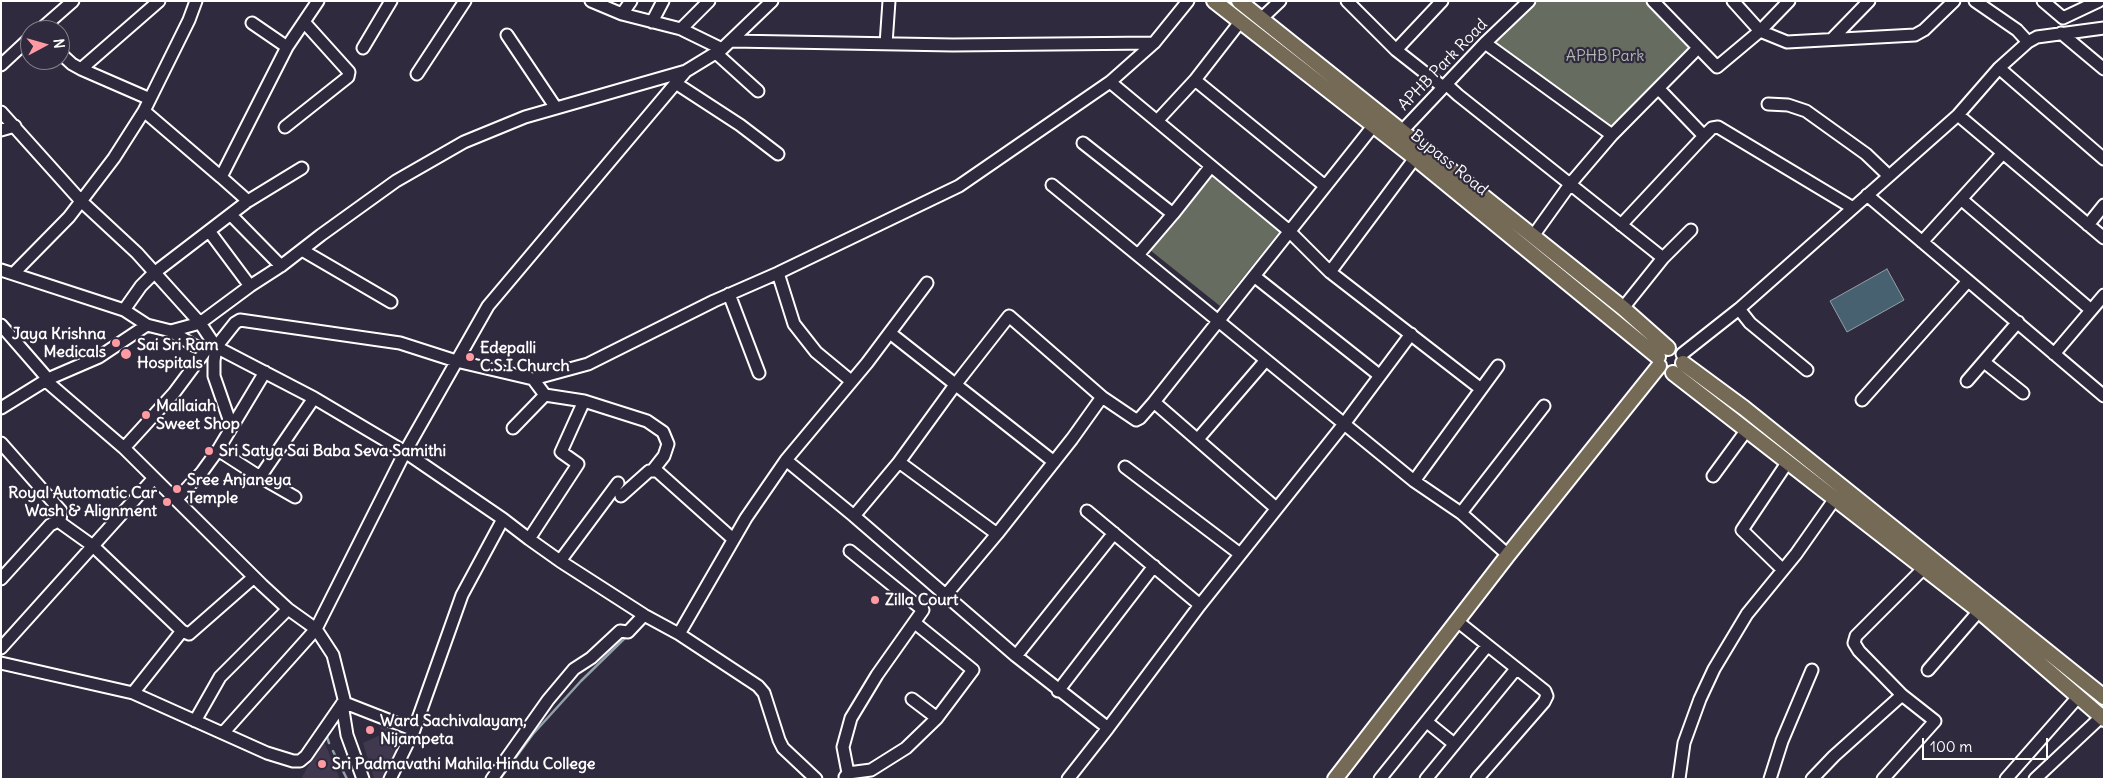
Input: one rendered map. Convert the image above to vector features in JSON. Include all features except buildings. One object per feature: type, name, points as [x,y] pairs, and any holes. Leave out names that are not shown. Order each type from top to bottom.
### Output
[{"type":"main road","name":"Bypass Road","points":[[1214,1],[1374,125],[1662,357]]},
{"type":"main road","name":"Bypass Road","points":[[1240,1],[1623,308],[1662,357]]},
{"type":"main road","points":[[1335,779],[1662,357],[1676,349],[1682,358],[2104,697]]},
{"type":"main road","points":[[1662,357],[1665,372],[1672,373],[1979,611],[2102,718]]},
{"type":"main road","points":[[1672,373],[1679,370],[1682,358]]},
{"type":"street","points":[[51,20],[73,1]]},
{"type":"street","points":[[80,69],[158,1]]},
{"type":"street","points":[[14,273],[69,217],[114,158],[150,100],[189,20],[196,1]]},
{"type":"street","points":[[221,177],[287,47],[318,1]]},
{"type":"street","points":[[363,48],[391,1]]},
{"type":"street","points":[[418,74],[465,1]]},
{"type":"street","points":[[592,1],[622,14],[681,29],[719,51],[758,91]]},
{"type":"street","points":[[622,14],[631,1]]},
{"type":"street","points":[[652,22],[663,1]]},
{"type":"street","points":[[681,29],[709,1]]},
{"type":"street","points":[[170,331],[200,323],[396,181],[464,142],[525,116],[686,71],[732,41],[772,1]]},
{"type":"street","points":[[886,44],[889,1]]},
{"type":"street","points":[[124,448],[211,349],[240,320],[400,343],[456,361],[533,379],[588,364],[728,294],[778,273],[959,186],[1110,82],[1154,43],[1188,1]]},
{"type":"street","points":[[1262,18],[1280,1]]},
{"type":"street","points":[[1396,50],[1442,1]]},
{"type":"street","name":"APHB Park Road","points":[[1402,131],[1529,1]]},
{"type":"street","points":[[1653,1],[1717,67],[1760,32],[1789,1]]},
{"type":"street","points":[[1733,1],[1760,32],[1787,42],[1918,34],[1954,1]]},
{"type":"street","points":[[1832,39],[1868,1]]},
{"type":"street","points":[[1975,1],[2023,36],[2037,37],[2064,26],[2099,1]]},
{"type":"street","points":[[2043,1],[2104,69]]},
{"type":"street","points":[[1349,2],[1396,50],[1445,85],[1571,183],[1663,258]]},
{"type":"street","points":[[252,22],[287,47]]},
{"type":"street","points":[[285,127],[348,77],[350,72],[304,22]]},
{"type":"street","points":[[1157,121],[1195,80],[1240,22]]},
{"type":"street","points":[[2064,26],[2104,28]]},
{"type":"street","points":[[507,35],[556,108]]},
{"type":"street","points":[[1682,358],[1958,115],[1999,68],[2023,36]]},
{"type":"street","points":[[732,41],[886,44],[1154,43]]},
{"type":"street","points":[[1485,44],[1612,135]]},
{"type":"street","points":[[1,65],[20,47]]},
{"type":"street","points":[[1533,236],[1571,183],[1612,135],[1660,89],[1698,48]]},
{"type":"street","points":[[70,62],[80,69],[150,100]]},
{"type":"street","points":[[1999,68],[2104,159]]},
{"type":"street","points":[[223,733],[316,629],[405,452],[488,306],[686,71]]},
{"type":"street","points":[[1195,80],[1325,186]]},
{"type":"street","points":[[1110,82],[1288,230],[1330,272],[1481,388]]},
{"type":"street","points":[[677,84],[778,154]]},
{"type":"street","points":[[1660,89],[1704,136]]},
{"type":"street","points":[[1768,104],[1788,105],[1806,111],[1866,154],[1889,176]]},
{"type":"street","points":[[144,111],[248,201]]},
{"type":"street","points":[[1,112],[81,201],[138,253],[200,323],[211,349],[214,376],[231,425]]},
{"type":"street","points":[[1958,115],[2104,238]]},
{"type":"street","points":[[854,516],[899,462],[955,385],[1009,316],[1102,397],[1136,420],[1140,418],[1254,276],[1288,230],[1374,125]]},
{"type":"street","points":[[1,130],[15,126]]},
{"type":"street","points":[[1621,225],[1704,136],[1712,128],[1718,127],[1853,208]]},
{"type":"street","points":[[1083,143],[1173,214]]},
{"type":"street","points":[[1922,242],[2003,153]]},
{"type":"street","points":[[1330,272],[1415,158]]},
{"type":"street","points":[[1138,255],[1211,166]]},
{"type":"street","points":[[124,310],[141,286],[154,273],[248,201],[302,168]]},
{"type":"street","points":[[1052,184],[1414,481],[1461,513],[1508,554]]},
{"type":"street","points":[[1867,195],[2104,395]]},
{"type":"street","points":[[1962,199],[2091,310]]},
{"type":"street","points":[[2088,225],[2104,206]]},
{"type":"street","points":[[231,215],[281,266]]},
{"type":"street","points":[[1623,308],[1663,258],[1691,230]]},
{"type":"street","points":[[209,231],[250,286]]},
{"type":"street","points":[[302,250],[391,302]]},
{"type":"street","points":[[1,270],[124,310],[147,325],[170,331],[193,345],[211,349],[265,372],[314,398],[405,452],[560,561],[644,616],[679,634],[758,686],[764,693],[783,748],[816,779]]},
{"type":"street","points":[[778,273],[794,324],[816,352],[851,381]]},
{"type":"street","points":[[1254,276],[1379,375]]},
{"type":"street","points":[[1862,400],[1968,281]]},
{"type":"street","points":[[679,634],[733,539],[786,460],[851,381],[927,283]]},
{"type":"street","points":[[728,294],[759,373]]},
{"type":"street","points":[[2054,354],[2104,295]]},
{"type":"street","points":[[1739,309],[1750,323],[1807,370]]},
{"type":"street","points":[[1967,381],[2018,322]]},
{"type":"street","points":[[1,325],[46,379],[124,448],[288,609],[316,629],[333,655],[344,704],[347,735],[362,779]]},
{"type":"street","points":[[1,408],[46,379],[99,357],[147,325]]},
{"type":"street","points":[[890,332],[1054,462]]},
{"type":"street","points":[[1068,779],[1200,605],[1344,424],[1411,334]]},
{"type":"street","points":[[1198,439],[1266,360]]},
{"type":"street","points":[[1984,362],[2023,394]]},
{"type":"street","points":[[1414,481],[1498,366]]},
{"type":"street","points":[[177,499],[202,472],[218,450],[231,425],[265,372]]},
{"type":"street","points":[[533,379],[545,395],[584,401],[646,421],[663,432],[668,444],[664,456],[654,470],[649,472],[621,496]]},
{"type":"street","points":[[513,428],[545,395]]},
{"type":"street","points":[[945,596],[1054,462],[1102,397]]},
{"type":"street","points":[[260,477],[314,398]]},
{"type":"street","points":[[529,539],[578,464],[561,452],[584,401]]},
{"type":"street","points":[[1154,402],[1276,508]]},
{"type":"street","points":[[1461,513],[1544,406]]},
{"type":"street","points":[[1713,476],[1746,430]]},
{"type":"street","points":[[1,443],[61,511],[60,522]]},
{"type":"street","points":[[218,450],[295,497]]},
{"type":"street","points":[[786,460],[1058,691],[1108,728]]},
{"type":"street","points":[[899,462],[996,534]]},
{"type":"street","points":[[1783,570],[1742,530],[1787,463]]},
{"type":"street","points":[[1124,467],[1240,554]]},
{"type":"street","points":[[654,470],[658,471],[733,539]]},
{"type":"street","points":[[1,648],[154,478]]},
{"type":"street","points":[[560,561],[618,483]]},
{"type":"street","points":[[1679,779],[1684,743],[1700,698],[1714,669],[1747,614],[1783,570],[1834,500]]},
{"type":"street","points":[[1087,510],[1200,605]]},
{"type":"street","points":[[390,779],[414,730],[462,596],[502,519]]},
{"type":"street","points":[[1,579],[54,521],[60,522],[93,546],[182,631],[189,634],[254,577]]},
{"type":"street","points":[[1016,656],[1114,533]]},
{"type":"street","points":[[850,551],[923,610],[877,675],[851,718],[843,747],[846,776],[871,770],[906,748],[937,718],[973,670],[915,623]]},
{"type":"street","points":[[1058,691],[1154,566]]},
{"type":"street","points":[[1883,779],[1935,721],[1902,695],[1859,651],[1854,643],[1856,636],[1924,568]]},
{"type":"street","points":[[196,721],[220,677],[288,609]]},
{"type":"street","points":[[1928,670],[1979,611]]},
{"type":"street","points":[[492,779],[548,700],[574,669],[591,658],[620,630],[628,632],[644,616]]},
{"type":"street","points":[[1457,621],[1545,691],[1547,696],[1544,702],[1477,779]]},
{"type":"street","points":[[133,693],[182,631]]},
{"type":"street","points":[[1380,779],[1487,646]]},
{"type":"street","points":[[1,663],[133,693],[267,753],[293,761],[300,761],[306,756],[344,704]]},
{"type":"street","points":[[1426,779],[1453,743],[1516,669]]},
{"type":"street","points":[[1770,779],[1782,742],[1812,670]]},
{"type":"street","points":[[1812,779],[1834,756],[1902,695]]},
{"type":"street","points":[[2006,779],[2078,697]]},
{"type":"street","points":[[912,699],[937,718]]},
{"type":"street","points":[[344,704],[414,730]]},
{"type":"street","points":[[2035,779],[2102,718]]},
{"type":"street","points":[[1427,722],[1453,743]]},
{"type":"shaded area","points":[[381,720],[408,734],[385,779],[374,779],[363,743],[380,735]]},
{"type":"shaded area","name":"Sri Padmavathi Mahila Hindu College","points":[[323,739],[340,779],[301,779]]},
{"type":"green space","name":"APHB Park","points":[[1536,1],[1645,1],[1690,48],[1611,128],[1493,43]]},
{"type":"green space","points":[[1211,174],[1280,231],[1220,306],[1150,250]]},
{"type":"water","points":[[1887,269],[1904,300],[1847,332],[1830,301]]},
{"type":"waterway","points":[[500,779],[533,734],[581,681],[627,636]]},
{"type":"waterway","points":[[327,737],[329,743]]},
{"type":"waterway","points":[[333,751],[347,779]]},
{"type":"place","name":"Jaya Krishna Medicals","points":[[116,343]]},
{"type":"place","name":"Sai Sri Ram Hospitals","points":[[126,354]]},
{"type":"place","name":"Edepalli C.S.I Church","points":[[470,357]]},
{"type":"place","name":"Mallaiah Sweet Shop","points":[[146,415]]},
{"type":"place","name":"Sri Satya Sai Baba Seva Samithi","points":[[209,451]]},
{"type":"place","name":"Sree Anjaneya Temple","points":[[177,489]]},
{"type":"place","name":"Royal Automatic Car Wash & Alignment","points":[[167,502]]},
{"type":"place","name":"Zilla Court","points":[[875,600]]},
{"type":"place","name":"Ward Sachivalayam, Nijampeta","points":[[370,730]]},
{"type":"place","name":"Sri Padmavathi Mahila Hindu College","points":[[322,764]]}]
